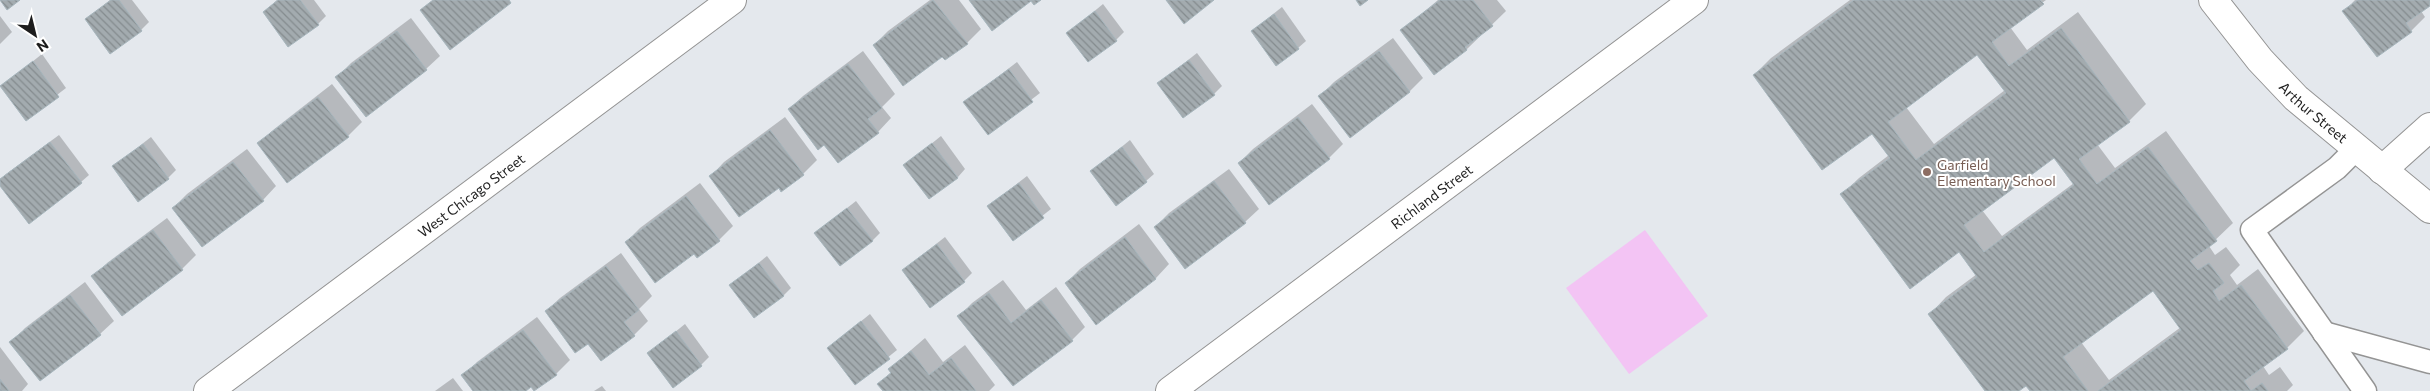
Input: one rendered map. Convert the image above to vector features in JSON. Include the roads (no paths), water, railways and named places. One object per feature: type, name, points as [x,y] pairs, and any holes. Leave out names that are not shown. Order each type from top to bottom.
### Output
[{"type":"street","name":"West Chicago Street","points":[[208,391],[732,0]]},
{"type":"street","name":"Richland Street","points":[[1170,391],[1694,0]]},
{"type":"street","name":"Arthur Street","points":[[2213,0],[2260,60],[2296,98],[2430,209]]},
{"type":"street","points":[[2382,170],[2430,127]]},
{"type":"lane","points":[[2357,148],[2337,168],[2252,230],[2365,391]]},
{"type":"lane","points":[[2324,333],[2430,362]]},
{"type":"place","name":"Garfield Elementary School","points":[[1927,172]]}]
